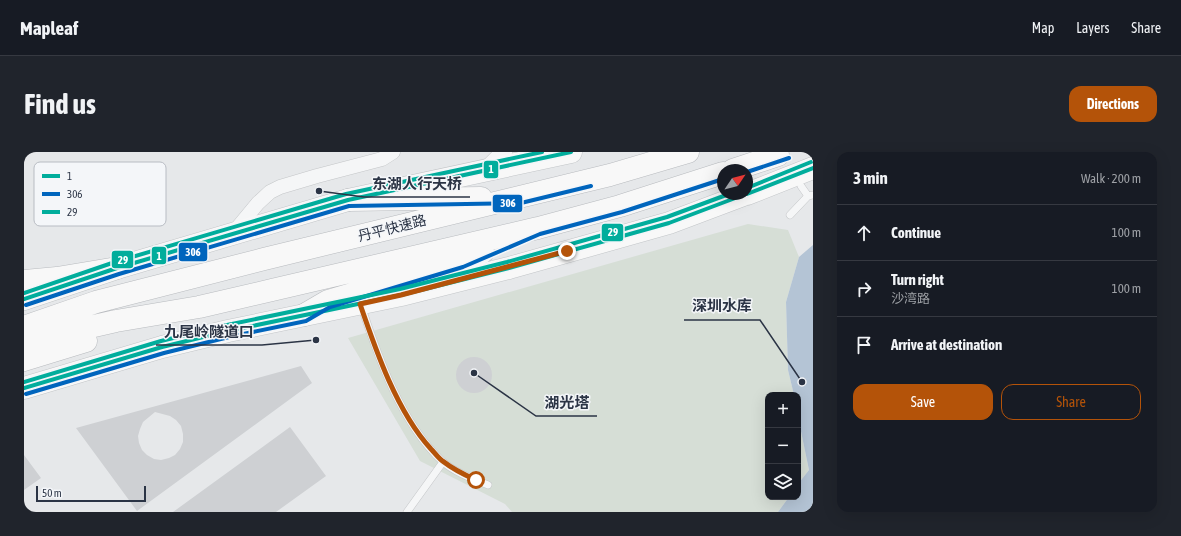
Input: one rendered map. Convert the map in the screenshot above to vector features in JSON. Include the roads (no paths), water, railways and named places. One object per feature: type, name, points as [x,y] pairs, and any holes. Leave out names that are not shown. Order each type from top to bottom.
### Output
[{"type":"main road","points":[[24,299],[117,268],[348,200],[571,152]]},
{"type":"main road","name":"丹平快速路","points":[[96,302],[610,175],[688,152]]},
{"type":"main road","points":[[751,164],[778,155]]},
{"type":"main road","points":[[753,192],[813,168]]},
{"type":"main road","points":[[24,342],[124,319],[199,306],[272,290],[538,228],[620,206],[717,175]]},
{"type":"main road","points":[[348,200],[520,197]]},
{"type":"main road","points":[[24,388],[162,347],[228,331],[401,295],[509,268],[669,223],[731,200]]},
{"type":"main road","points":[[304,315],[328,301],[461,262],[538,228]]},
{"type":"main road","points":[[24,281],[57,278],[117,268]]},
{"type":"main road","points":[[24,312],[96,302]]},
{"type":"main road","points":[[24,327],[96,302]]},
{"type":"main road","points":[[24,360],[199,306]]},
{"type":"street","points":[[231,235],[258,203],[270,192],[295,182],[382,159],[393,152]]},
{"type":"street","points":[[483,171],[499,155],[505,152]]},
{"type":"lane","points":[[790,215],[811,195],[801,186]]},
{"type":"lane","points":[[360,304],[393,389],[410,421],[423,441],[443,462],[459,472],[488,485]]},
{"type":"lane","points":[[407,512],[443,462]]},
{"type":"water","points":[[813,245],[813,512],[778,512],[787,500],[801,500],[801,480],[809,470],[801,431],[801,392],[793,392],[788,370],[786,302],[799,257]]},
{"type":"place","name":"东湖人行天桥","points":[[319,191]]},
{"type":"place","name":"九尾岭隧道口","points":[[316,340]]},
{"type":"place","name":"湖光塔","points":[[474,373]]},
{"type":"place","name":"深圳水库","points":[[802,382]]}]
